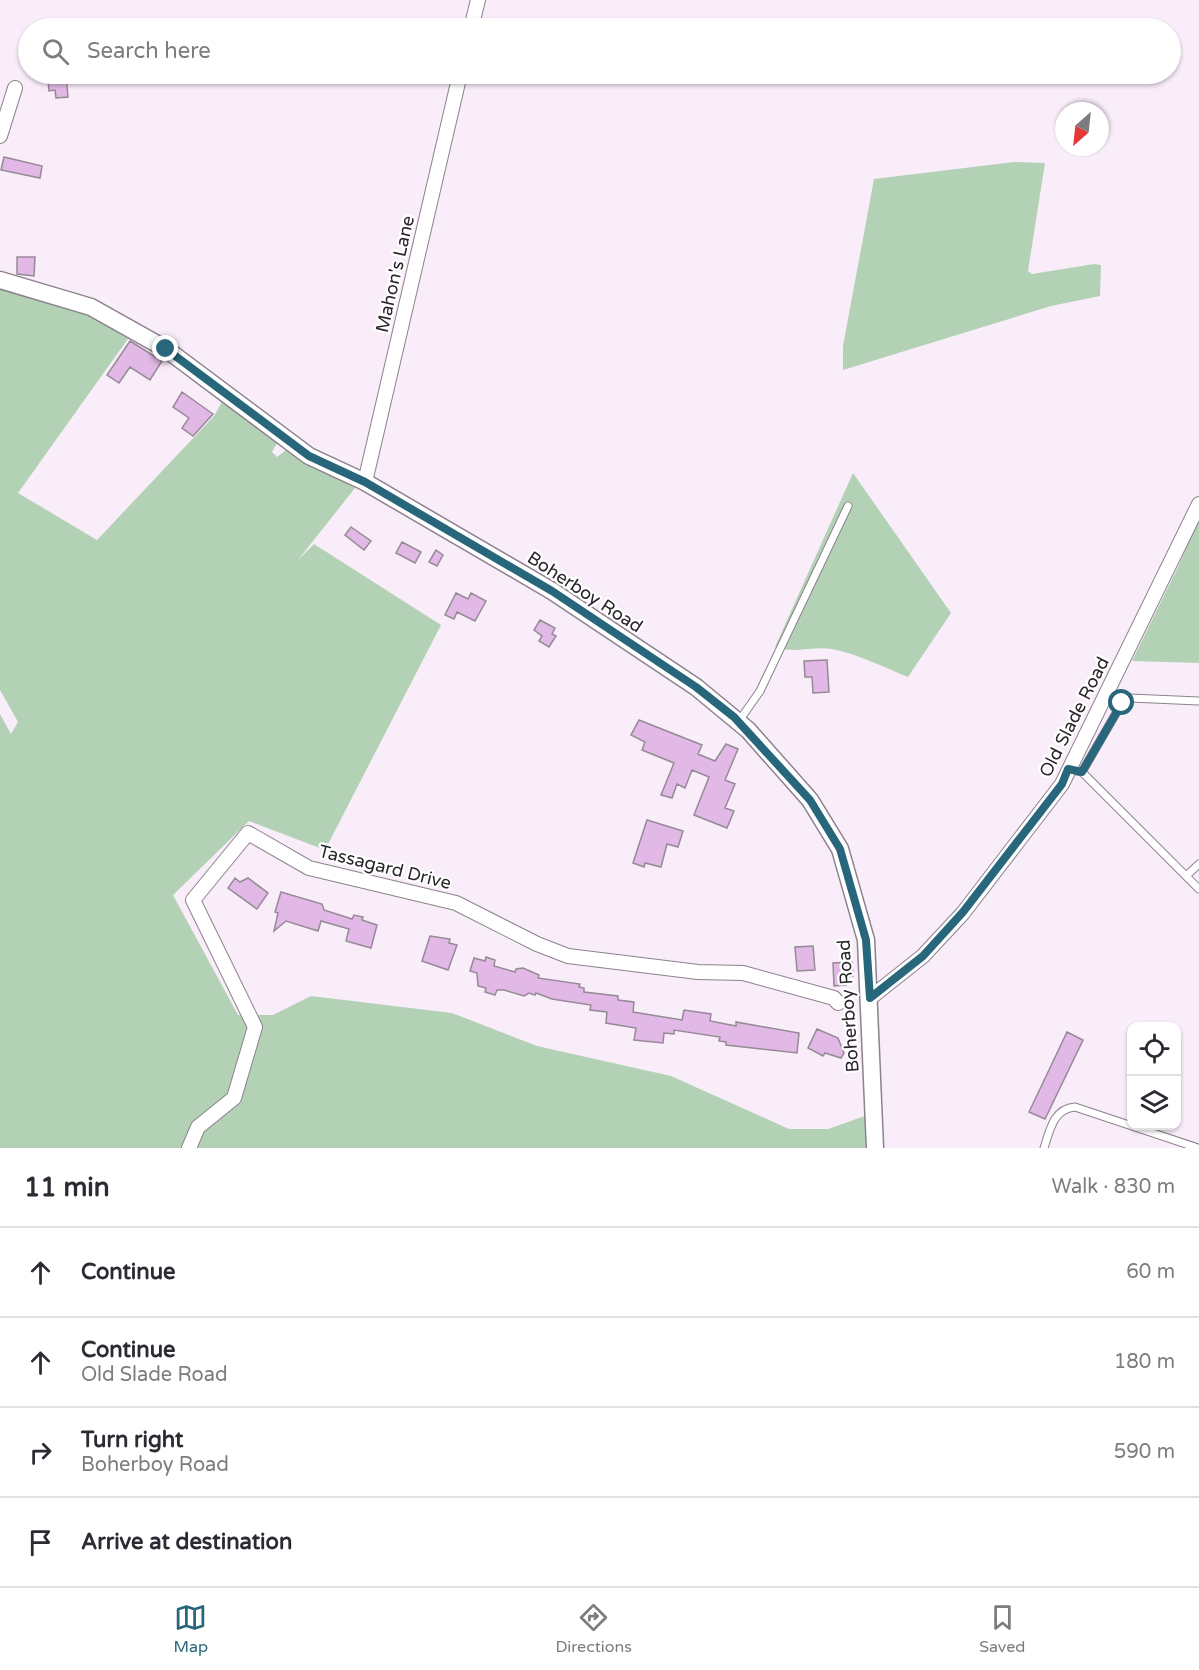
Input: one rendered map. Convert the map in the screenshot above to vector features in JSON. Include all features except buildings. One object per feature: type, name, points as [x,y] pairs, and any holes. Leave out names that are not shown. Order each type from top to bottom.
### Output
[{"type":"street","points":[[474,18],[478,0]]},
{"type":"street","name":"Mahon's Lane","points":[[365,482],[458,84]]},
{"type":"street","points":[[0,136],[15,88]]},
{"type":"street","name":"Boherboy Road","points":[[0,280],[91,307],[166,349],[309,456],[365,482],[552,591],[696,687],[739,721],[810,800],[840,849],[866,940],[875,1148]]},
{"type":"street","name":"Old Slade Road","points":[[870,998],[923,956],[963,912],[1062,784],[1075,771],[1199,504]]},
{"type":"street","name":"Tassagard Drive","points":[[189,1148],[198,1127],[234,1098],[255,1027],[193,900],[248,832],[309,868],[456,903],[537,944],[568,956],[698,972],[743,973],[834,998],[838,1003]]},
{"type":"lane","points":[[739,721],[759,692],[848,506]]},
{"type":"lane","points":[[1199,701],[1130,698],[1122,703],[1075,771],[1199,889]]},
{"type":"lane","points":[[1186,876],[1199,864]]},
{"type":"lane","points":[[1044,1148],[1056,1116],[1066,1108],[1075,1107],[1198,1148]]},
{"type":"green space","points":[[1014,162],[1045,163],[1028,271],[1032,274],[1094,264],[1101,265],[1100,296],[1051,306],[843,370],[843,346],[874,179]]},
{"type":"green space","points":[[0,286],[86,313],[130,336],[18,493],[97,540],[214,416],[222,402],[277,443],[272,452],[277,457],[286,450],[355,488],[298,560],[314,544],[441,625],[325,850],[249,821],[173,895],[238,1015],[273,1015],[311,996],[452,1013],[537,1046],[671,1076],[789,1129],[828,1129],[865,1116],[866,1148],[0,1148],[0,714],[11,734],[18,722],[0,690]]},
{"type":"green space","points":[[853,473],[951,613],[908,677],[842,651],[817,648],[789,650],[775,647]]},
{"type":"green space","points":[[1199,517],[1199,663],[1132,661],[1178,567]]},
{"type":"route","points":[[166,349],[309,456],[365,482],[552,591],[696,687],[734,717],[810,800],[840,849],[866,940],[870,998],[923,956],[963,912],[1062,784],[1068,769],[1082,772],[1122,703]]}]
